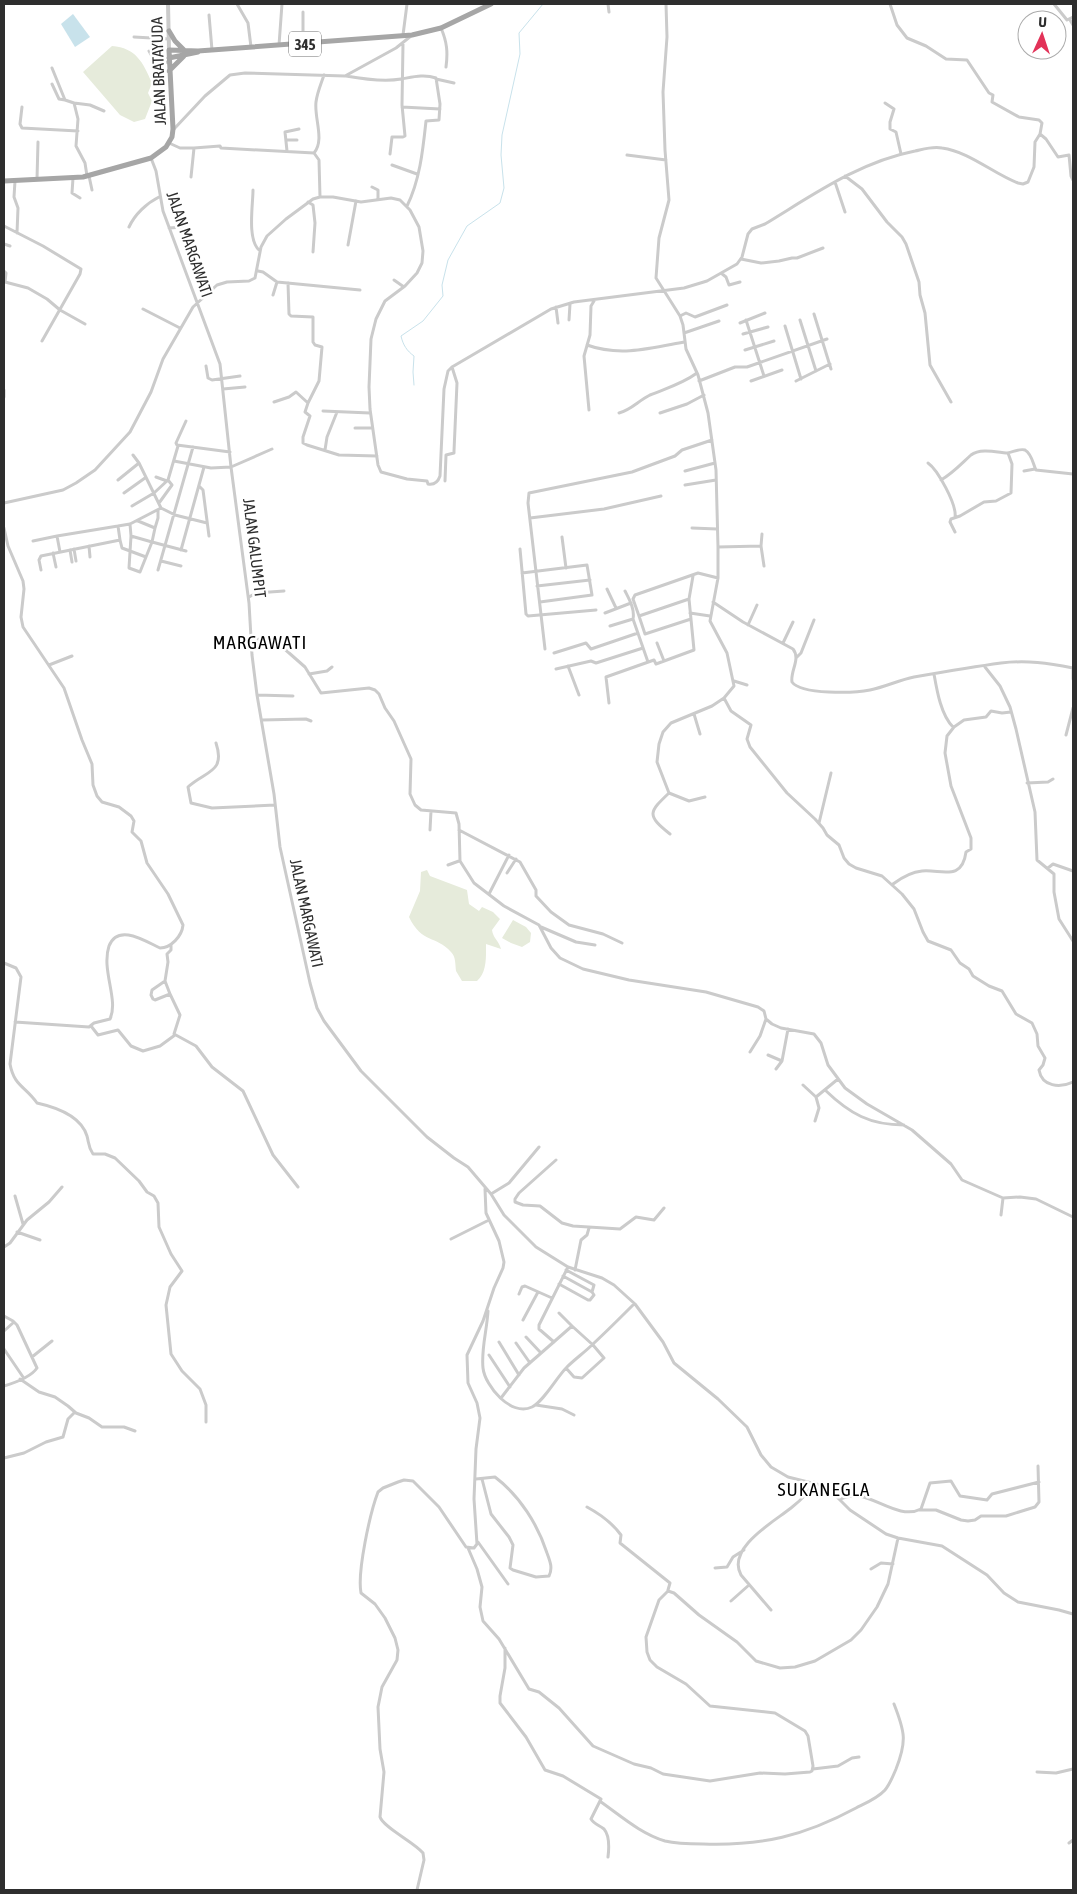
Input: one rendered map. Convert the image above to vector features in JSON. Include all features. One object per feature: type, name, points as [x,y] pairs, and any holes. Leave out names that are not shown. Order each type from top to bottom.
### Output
[{"type":"main road","name":"345","points":[[169,50],[198,52],[412,35],[441,28],[491,4]]},
{"type":"main road","points":[[169,31],[185,52],[169,72]]},
{"type":"main road","name":"JALAN BRATAYUDA","points":[[4,181],[88,176],[151,158],[164,149],[169,143],[173,129],[169,50]]},
{"type":"main road","name":"345","points":[[169,60],[185,52]]},
{"type":"street","name":"JALAN BRATAYUDA","points":[[168,4],[169,50]]},
{"type":"street","points":[[237,4],[248,23],[251,48]]},
{"type":"street","points":[[279,46],[282,4]]},
{"type":"street","points":[[403,36],[407,4]]},
{"type":"street","points":[[608,4],[609,12]]},
{"type":"street","points":[[666,4],[668,37],[663,92],[669,200],[659,238],[656,278],[680,316],[684,342],[697,372],[704,395],[715,463],[718,547],[718,578],[710,616],[712,627],[727,653],[734,687],[724,698],[712,706],[671,723],[666,728],[661,738],[658,766],[669,793],[688,801],[705,796]]},
{"type":"street","points":[[4,503],[63,490],[76,484],[95,470],[130,432],[150,392],[163,358],[197,303],[217,285],[227,282],[248,281],[255,278],[260,271],[260,250],[271,232],[320,197],[333,197],[355,203],[396,198],[407,206],[419,227],[423,255],[420,268],[385,301],[376,319],[372,334],[368,413],[381,472],[407,480],[432,484],[440,476],[444,389],[448,371],[522,325],[556,309],[594,301],[665,292],[700,284],[723,275],[741,259],[747,238],[752,229],[765,224],[845,176],[871,164],[901,154],[932,147],[943,148],[974,159],[1012,181],[1023,184],[1028,182],[1032,175],[1035,160],[1035,142],[1040,134],[1042,124],[1039,120],[1018,117],[992,101],[993,96],[967,60],[946,59],[926,46],[905,36],[896,25],[890,4]]},
{"type":"street","points":[[1054,4],[1067,20],[1072,18],[1073,24]]},
{"type":"street","points":[[303,12],[304,44]]},
{"type":"street","points":[[208,14],[212,50]]},
{"type":"street","points":[[441,28],[448,51],[446,67]]},
{"type":"street","points":[[345,76],[403,44],[412,35]]},
{"type":"street","points":[[134,37],[169,39]]},
{"type":"street","points":[[390,154],[392,137],[403,138],[405,136],[402,107],[403,44]]},
{"type":"street","points":[[149,51],[154,58],[169,60]]},
{"type":"street","points":[[52,68],[65,100]]},
{"type":"street","points":[[173,129],[205,96],[230,75],[245,73],[402,79],[413,76],[435,77],[436,79],[454,83]]},
{"type":"street","points":[[314,153],[317,149],[318,140],[316,104],[324,75]]},
{"type":"street","points":[[407,206],[414,189],[422,154],[426,121],[438,121],[440,108],[436,79]]},
{"type":"street","points":[[52,84],[59,99],[90,105],[104,112]]},
{"type":"street","points":[[74,103],[78,119],[76,146],[85,163],[92,190]]},
{"type":"street","points":[[885,103],[894,109],[890,130],[896,132],[901,154]]},
{"type":"street","points":[[22,107],[20,124],[22,128],[78,131]]},
{"type":"street","points":[[402,107],[440,108]]},
{"type":"street","points":[[288,151],[284,132],[299,129]]},
{"type":"street","points":[[1040,134],[1047,140],[1059,157],[1069,156],[1073,180]]},
{"type":"street","points":[[286,140],[297,140]]},
{"type":"street","points":[[37,180],[38,142]]},
{"type":"street","points":[[169,143],[180,148],[220,146],[221,148],[314,153]]},
{"type":"street","points":[[190,177],[194,148]]},
{"type":"street","points":[[314,153],[319,160],[320,197]]},
{"type":"street","points":[[627,155],[666,160]]},
{"type":"street","name":"JALAN MARGAWATI","points":[[151,158],[156,171],[159,197],[199,309]]},
{"type":"street","points":[[392,165],[417,174]]},
{"type":"street","points":[[845,176],[862,190],[906,244],[919,282],[925,313],[930,365],[951,402]]},
{"type":"street","points":[[73,178],[72,192],[80,198]]},
{"type":"street","points":[[15,181],[14,197],[18,208],[17,233]]},
{"type":"street","points":[[835,182],[845,212]]},
{"type":"street","points":[[372,186],[378,190],[378,199]]},
{"type":"street","points":[[253,190],[253,237],[256,246],[260,250]]},
{"type":"street","points":[[130,227],[136,216],[159,197]]},
{"type":"street","points":[[310,203],[315,212],[313,252]]},
{"type":"street","points":[[348,245],[355,203]]},
{"type":"street","points":[[4,226],[81,269],[42,342]]},
{"type":"street","points":[[169,228],[184,226]]},
{"type":"street","points":[[4,244],[10,246]]},
{"type":"street","points":[[741,259],[761,263],[779,261],[797,258],[822,248]]},
{"type":"street","points":[[4,271],[6,273],[5,282],[28,288],[47,299],[60,310],[86,324]]},
{"type":"street","points":[[260,271],[277,282],[360,290]]},
{"type":"street","points":[[723,275],[729,285],[740,282]]},
{"type":"street","points":[[394,280],[403,286]]},
{"type":"street","points":[[273,294],[277,282]]},
{"type":"street","points":[[288,283],[290,316],[313,317],[314,344],[322,347],[320,380],[308,403],[306,412],[310,416],[303,437],[303,443],[344,455],[376,455]]},
{"type":"street","points":[[589,410],[584,356],[590,328],[590,306],[594,301]]},
{"type":"street","points":[[680,316],[686,313],[695,317],[727,305]]},
{"type":"street","points":[[569,320],[570,306]]},
{"type":"street","points":[[143,309],[180,328]]},
{"type":"street","name":"JALAN GALUMPIT","points":[[199,309],[216,349],[222,378],[231,467],[249,598],[257,695],[274,794]]},
{"type":"street","points":[[556,309],[558,323]]},
{"type":"street","points":[[740,322],[765,313]]},
{"type":"street","points":[[814,314],[831,369]]},
{"type":"street","points":[[746,320],[764,376]]},
{"type":"street","points":[[800,320],[816,371]]},
{"type":"street","points":[[684,333],[719,321]]},
{"type":"street","points":[[785,326],[801,379]]},
{"type":"street","points":[[742,334],[768,327]]},
{"type":"street","points":[[700,381],[735,367],[747,367],[827,339]]},
{"type":"street","points":[[745,350],[774,341]]},
{"type":"street","points":[[587,345],[601,349],[628,351],[684,342]]},
{"type":"street","points":[[796,381],[830,364]]},
{"type":"street","points":[[206,366],[208,378],[212,380],[240,376]]},
{"type":"street","points":[[445,481],[445,457],[454,451],[457,385],[453,369]]},
{"type":"street","points":[[751,380],[782,370]]},
{"type":"street","points":[[619,413],[630,410],[649,396],[678,385],[697,372]]},
{"type":"street","points":[[223,389],[245,388]]},
{"type":"street","points":[[4,390],[4,396]]},
{"type":"street","points":[[274,402],[289,397],[296,392],[308,403]]},
{"type":"street","points":[[660,413],[689,403],[704,395]]},
{"type":"street","points":[[324,411],[368,413]]},
{"type":"street","points":[[325,450],[327,437],[336,412]]},
{"type":"street","points":[[132,506],[154,493],[167,480],[178,446],[176,443],[186,421]]},
{"type":"street","points":[[355,428],[370,428]]},
{"type":"street","points":[[545,649],[528,503],[530,493],[632,472],[671,458],[682,450],[712,440]]},
{"type":"street","points":[[178,446],[230,452]]},
{"type":"street","points":[[158,570],[193,447]]},
{"type":"street","points":[[174,461],[204,467],[231,467],[272,449]]},
{"type":"street","points":[[941,480],[953,473],[974,454],[984,452],[1008,453],[1025,451],[1031,457],[1035,468]]},
{"type":"street","points":[[955,532],[950,522],[951,519],[960,516],[981,503],[996,501],[1011,493],[1012,464],[1008,453]]},
{"type":"street","points":[[130,524],[131,552],[128,567],[140,572],[152,542],[158,518],[159,503],[133,455]]},
{"type":"street","points":[[118,480],[139,463]]},
{"type":"street","points":[[684,471],[715,463]]},
{"type":"street","points":[[928,463],[935,469],[941,480],[955,510],[955,517]]},
{"type":"street","points":[[131,536],[183,551],[204,467]]},
{"type":"street","points":[[1024,471],[1035,468],[1037,470],[1073,474]]},
{"type":"street","points":[[156,476],[167,480],[172,485],[159,503]]},
{"type":"street","points":[[124,493],[145,478]]},
{"type":"street","points":[[685,485],[716,480]]},
{"type":"street","points":[[199,486],[203,490],[209,536]]},
{"type":"street","points":[[530,518],[604,509],[661,496]]},
{"type":"street","points":[[33,541],[130,524],[159,509],[207,524]]},
{"type":"street","points":[[137,521],[155,528]]},
{"type":"street","points":[[118,526],[122,548],[146,557]]},
{"type":"street","points":[[4,528],[8,546],[23,580],[21,622],[37,650],[51,663],[64,688],[92,764],[93,785],[97,796],[102,802],[119,807],[132,818],[134,822],[133,834],[141,841],[147,863],[168,894],[182,922],[182,929],[167,954],[168,962],[165,980],[180,1016],[174,1031],[175,1035]]},
{"type":"street","points":[[692,528],[717,529]]},
{"type":"street","points":[[762,534],[761,546],[764,566]]},
{"type":"street","points":[[57,536],[60,552]]},
{"type":"street","points":[[562,537],[566,568]]},
{"type":"street","points":[[41,570],[40,556],[120,540]]},
{"type":"street","points":[[89,546],[90,557]]},
{"type":"street","points":[[718,547],[761,546]]},
{"type":"street","points":[[520,549],[526,614],[530,617],[596,610]]},
{"type":"street","points":[[72,550],[74,561]]},
{"type":"street","points":[[53,553],[56,567]]},
{"type":"street","points":[[161,561],[181,566]]},
{"type":"street","points":[[522,573],[587,565],[592,595],[539,602]]},
{"type":"street","points":[[691,619],[645,634],[643,633],[634,596],[700,573],[718,578]]},
{"type":"street","points":[[609,704],[606,676],[654,660],[656,664],[694,650],[689,599],[693,576]]},
{"type":"street","points":[[538,586],[590,580]]},
{"type":"street","points":[[607,589],[616,608]]},
{"type":"street","points":[[249,598],[256,593],[284,591]]},
{"type":"street","points":[[625,591],[631,603],[648,662]]},
{"type":"street","points":[[639,616],[689,599]]},
{"type":"street","points":[[713,602],[793,649],[796,657],[791,676],[792,684],[796,687],[816,691],[867,691],[889,686],[906,678],[1002,663],[1040,662],[1073,668],[1073,679]]},
{"type":"street","points":[[605,612],[631,603]]},
{"type":"street","points":[[748,624],[756,606]]},
{"type":"street","points":[[690,613],[710,616]]},
{"type":"street","points":[[610,626],[634,618]]},
{"type":"street","points":[[796,657],[801,653],[814,620]]},
{"type":"street","points":[[782,643],[793,622]]},
{"type":"street","points":[[554,653],[586,643],[591,649],[638,632]]},
{"type":"street","points":[[252,640],[274,642],[305,667],[321,693],[369,688],[380,694],[385,708],[394,721],[411,759],[410,794],[412,801],[419,809],[456,813],[459,830],[460,861],[474,883],[504,906],[541,927],[576,942],[595,945]]},
{"type":"street","points":[[657,643],[664,661]]},
{"type":"street","points":[[556,669],[591,661],[596,663],[643,648]]},
{"type":"street","points":[[51,663],[72,656]]},
{"type":"street","points":[[568,666],[579,696]]},
{"type":"street","points":[[309,674],[332,667]]},
{"type":"street","points":[[985,667],[997,681],[1011,712],[1026,766],[1027,783],[1035,812],[1037,860],[1054,874],[1054,892],[1059,919],[1073,941]]},
{"type":"street","points":[[934,674],[939,699],[947,721],[953,727]]},
{"type":"street","points":[[734,681],[747,685]]},
{"type":"street","points":[[257,695],[293,696]]},
{"type":"street","points":[[724,698],[731,711],[751,725],[747,739],[750,747],[787,793],[839,845],[844,858],[851,865],[882,876],[893,884],[914,909],[928,941],[951,950],[973,976],[987,985],[1000,989],[1015,1013],[1032,1023],[1037,1034],[1038,1046],[1045,1058],[1039,1070],[1044,1081],[1058,1086],[1064,1086],[1073,1082]]},
{"type":"street","points":[[1066,735],[1073,708]]},
{"type":"street","points":[[893,884],[912,873],[956,871],[963,863],[966,852],[971,849],[971,838],[951,786],[945,752],[948,736],[953,727],[964,720],[986,717],[991,711],[1011,712]]},
{"type":"street","points":[[694,714],[700,734]]},
{"type":"street","points":[[262,720],[306,719],[311,721]]},
{"type":"street","points":[[216,743],[219,752],[218,764],[209,774],[188,787],[190,803],[212,808],[275,805]]},
{"type":"street","points":[[819,823],[831,773]]},
{"type":"street","points":[[1027,783],[1048,782],[1054,779]]},
{"type":"street","points":[[669,793],[654,807],[653,813],[656,821],[670,834]]},
{"type":"street","name":"JALAN MARGAWATI","points":[[274,794],[284,864],[291,888],[310,983],[317,1008],[324,1021],[361,1071],[400,1112],[439,1147],[468,1167],[504,1215],[524,1237],[567,1269]]},
{"type":"street","points":[[430,830],[431,811]]},
{"type":"street","points":[[459,830],[516,859],[523,865],[536,890],[536,895],[555,916],[572,927],[603,934],[622,943]]},
{"type":"street","points":[[489,894],[509,856]]},
{"type":"street","points":[[507,874],[516,859]]},
{"type":"street","points":[[448,865],[460,861]]},
{"type":"street","points":[[1048,868],[1053,864],[1073,871]]},
{"type":"street","points":[[541,927],[557,955],[576,967],[630,980],[706,992],[761,1008],[766,1013],[766,1019],[760,1036],[750,1052]]},
{"type":"street","points":[[16,1022],[92,1026],[110,1019],[112,1015],[110,987],[106,965],[112,940],[118,936],[128,934],[160,948],[172,945]]},
{"type":"street","points":[[4,963],[16,968],[21,977],[10,1064],[13,1077],[20,1086],[29,1092],[37,1103],[53,1106],[82,1124],[88,1136],[89,1148],[93,1154],[105,1154],[115,1158],[139,1181],[147,1192],[154,1196],[158,1203],[158,1227],[170,1254],[182,1271],[170,1287],[166,1305],[171,1354],[182,1371],[200,1388],[206,1405],[206,1422]]},
{"type":"street","points":[[165,980],[152,990],[151,996],[155,1000],[170,994]]},
{"type":"street","points":[[766,1019],[772,1024],[811,1033],[818,1037],[824,1049],[828,1065],[845,1088],[863,1101],[906,1124],[951,1164],[959,1178],[1002,1198],[1020,1196],[1036,1199],[1073,1217]]},
{"type":"street","points":[[92,1026],[98,1035],[118,1030],[131,1046],[143,1051],[160,1046],[175,1035]]},
{"type":"street","points":[[776,1070],[782,1061],[788,1029]]},
{"type":"street","points":[[175,1035],[196,1046],[212,1068],[243,1091],[274,1157],[298,1187]]},
{"type":"street","points":[[768,1055],[782,1061]]},
{"type":"street","points":[[816,1097],[838,1079]]},
{"type":"street","points":[[803,1085],[816,1097],[819,1108],[814,1121]]},
{"type":"street","points":[[825,1090],[842,1107],[860,1116],[879,1122],[906,1124]]},
{"type":"street","points":[[490,1194],[509,1183],[539,1147]]},
{"type":"street","points":[[556,1160],[518,1194],[514,1200],[523,1205],[540,1206],[566,1225],[589,1228],[623,1228],[636,1217],[654,1220],[664,1208]]},
{"type":"street","points":[[468,1548],[476,1547],[478,1541],[474,1499],[480,1418],[477,1403],[468,1383],[467,1355],[488,1308],[504,1262],[499,1241],[486,1209],[484,1186]]},
{"type":"street","points":[[4,1247],[10,1243],[23,1224],[62,1187]]},
{"type":"street","points":[[15,1196],[23,1224]]},
{"type":"street","points":[[1001,1215],[1002,1198]]},
{"type":"street","points":[[451,1238],[490,1220]]},
{"type":"street","points":[[575,1270],[581,1242],[587,1235],[589,1228]]},
{"type":"street","points":[[17,1232],[40,1240]]},
{"type":"street","points":[[567,1269],[602,1278],[614,1285],[634,1304],[663,1342],[674,1363],[718,1399],[747,1427],[760,1455],[771,1467],[788,1477],[814,1482],[839,1499],[850,1510],[886,1534],[942,1546],[987,1575],[1004,1593],[1018,1602],[1073,1614]]},
{"type":"street","points":[[554,1342],[539,1327],[567,1269]]},
{"type":"street","points":[[560,1284],[588,1300],[594,1295],[592,1292],[594,1285],[567,1269]]},
{"type":"street","points":[[563,1276],[592,1292]]},
{"type":"street","points":[[519,1294],[524,1286],[552,1298]]},
{"type":"street","points":[[523,1320],[538,1292]]},
{"type":"street","points":[[488,1308],[482,1354],[483,1371],[487,1381],[500,1398],[506,1403],[522,1409],[528,1409],[536,1405],[566,1368],[593,1345],[634,1304]]},
{"type":"street","points":[[559,1313],[604,1356],[602,1362],[582,1378],[577,1378],[566,1368]]},
{"type":"street","points":[[4,1316],[14,1322],[36,1369],[4,1386]]},
{"type":"street","points":[[4,1331],[14,1322]]},
{"type":"street","points":[[500,1398],[519,1374],[572,1326]]},
{"type":"street","points":[[526,1337],[541,1353]]},
{"type":"street","points":[[32,1357],[52,1341]]},
{"type":"street","points":[[499,1342],[519,1374]]},
{"type":"street","points":[[516,1343],[530,1363]]},
{"type":"street","points":[[4,1349],[22,1378],[39,1392],[53,1396],[75,1412],[89,1418],[103,1428],[124,1427],[135,1431]]},
{"type":"street","points":[[489,1355],[510,1387]]},
{"type":"street","points":[[536,1405],[562,1409],[574,1415]]},
{"type":"street","points":[[4,1458],[24,1453],[46,1442],[62,1437],[69,1417],[75,1412]]},
{"type":"street","points":[[839,1499],[858,1496],[901,1510],[936,1510],[964,1521],[975,1520],[981,1516],[1010,1515],[1037,1506],[1039,1502],[1038,1466]]},
{"type":"street","points":[[476,1480],[492,1477],[505,1485],[539,1529],[551,1564],[549,1576],[536,1577],[510,1568],[513,1545],[491,1514],[482,1479]]},
{"type":"street","points":[[417,1890],[424,1860],[423,1853],[383,1823],[380,1816],[384,1772],[380,1749],[378,1707],[382,1687],[397,1660],[396,1638],[385,1618],[374,1604],[364,1596],[360,1583],[367,1532],[378,1492],[383,1488],[404,1480],[413,1481],[439,1507],[468,1548],[482,1587],[480,1607],[483,1621],[505,1647],[529,1689],[539,1692],[557,1706],[590,1745],[662,1774],[710,1780],[760,1773],[810,1772],[813,1768],[838,1766],[849,1759],[859,1756]]},
{"type":"street","points":[[918,1510],[921,1508],[930,1484],[951,1481],[960,1496],[987,1500],[992,1494],[1039,1482]]},
{"type":"street","points":[[771,1610],[749,1585],[739,1570],[738,1563],[749,1541],[764,1527],[792,1508],[808,1492],[814,1482]]},
{"type":"street","points":[[587,1507],[596,1512],[617,1530],[621,1536],[620,1543],[670,1583],[668,1591],[659,1600],[646,1636],[647,1652],[650,1660],[657,1667],[686,1684],[710,1706],[774,1713],[805,1731],[808,1736],[813,1768]]},
{"type":"street","points":[[668,1591],[674,1592],[700,1615],[738,1642],[756,1661],[780,1668],[795,1667],[815,1661],[851,1640],[861,1630],[877,1607],[888,1584],[898,1538]]},
{"type":"street","points":[[478,1541],[508,1584]]},
{"type":"street","points":[[715,1568],[727,1567],[733,1557],[744,1549]]},
{"type":"street","points":[[871,1569],[881,1563],[893,1564]]},
{"type":"street","points":[[731,1601],[749,1585]]},
{"type":"street","points":[[505,1647],[505,1668],[500,1703],[526,1737],[545,1770],[563,1776],[600,1798],[601,1802],[637,1827],[655,1838],[668,1842],[726,1845],[774,1841],[821,1825],[849,1812],[884,1791],[893,1776],[903,1745],[903,1730],[894,1704]]},
{"type":"street","points":[[1037,1772],[1056,1773],[1073,1769]]},
{"type":"street","points":[[601,1802],[592,1819],[607,1834],[608,1857]]},
{"type":"street","points":[[1069,1843],[1073,1840]]},
{"type":"green space","points":[[112,46],[120,47],[133,53],[138,57],[149,75],[152,83],[148,93],[152,101],[145,119],[134,122],[120,115],[83,72]]},
{"type":"green space","points":[[427,870],[430,876],[467,890],[469,904],[479,911],[482,907],[493,912],[500,919],[492,930],[501,949],[486,944],[484,969],[477,981],[462,981],[456,971],[453,954],[440,943],[419,931],[409,917],[420,891],[421,872]]},
{"type":"green space","points":[[513,920],[526,927],[531,933],[530,942],[522,947],[502,938]]},
{"type":"water","points":[[73,14],[90,37],[75,47],[61,24]]},
{"type":"waterway","points":[[414,385],[414,356],[406,348],[401,336],[423,321],[443,296],[442,285],[448,260],[467,226],[500,203],[504,188],[501,155],[502,135],[520,54],[519,33],[543,4]]},
{"type":"district","name":"MARGAWATI","points":[[260,642]]},
{"type":"district","name":"SUKANEGLA","points":[[824,1489]]}]
